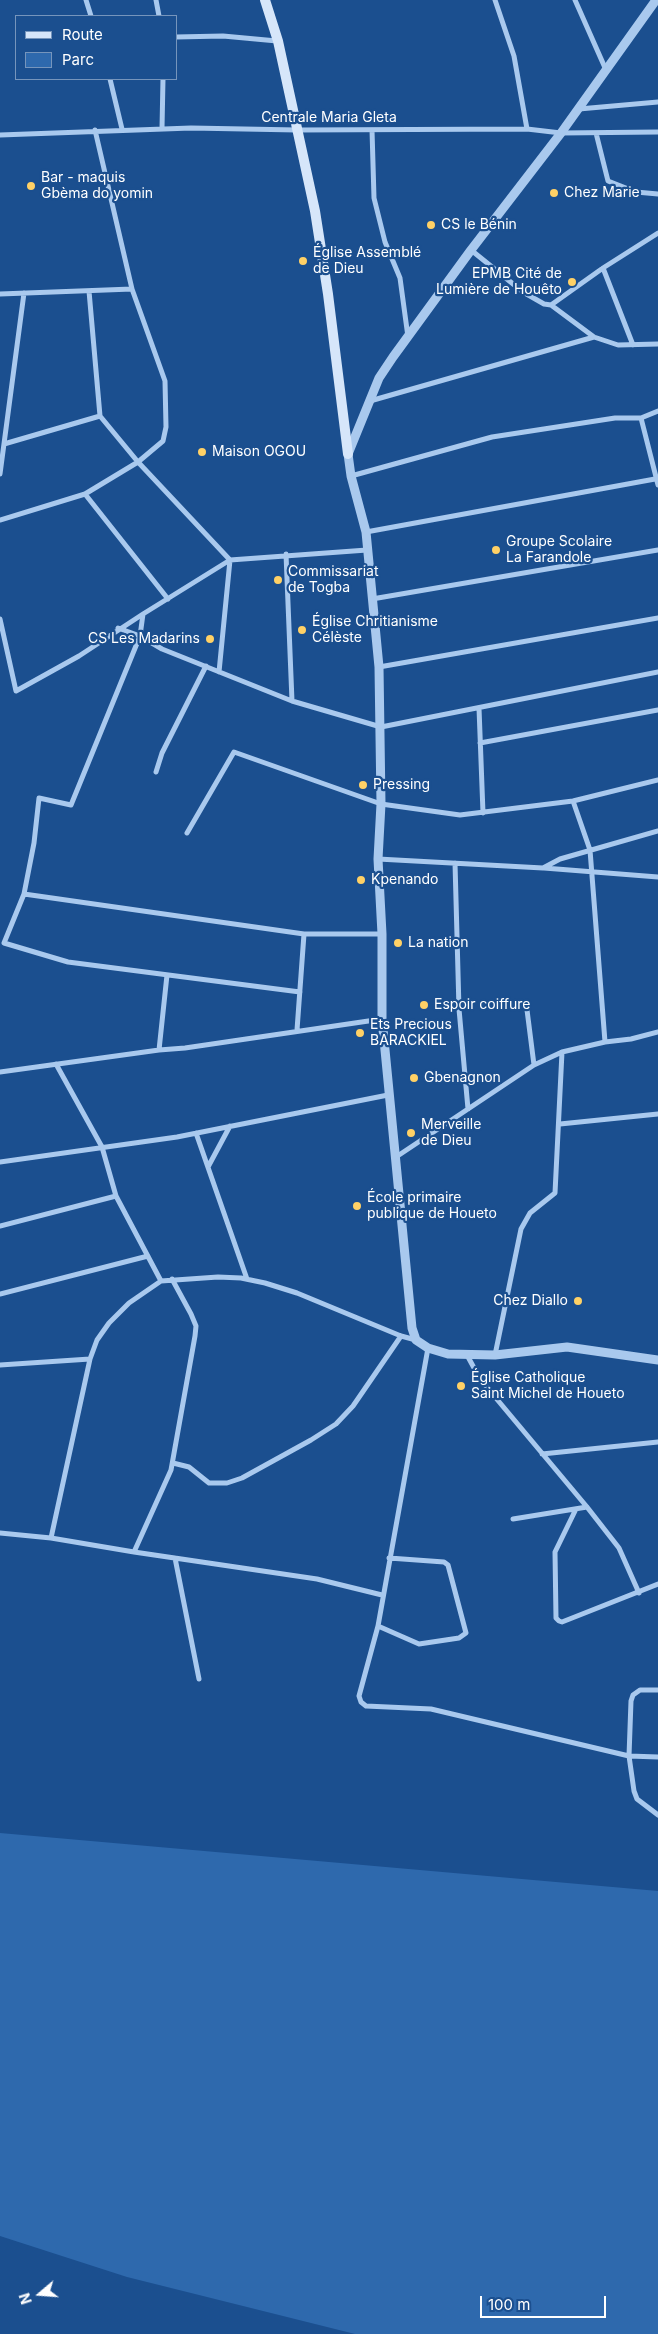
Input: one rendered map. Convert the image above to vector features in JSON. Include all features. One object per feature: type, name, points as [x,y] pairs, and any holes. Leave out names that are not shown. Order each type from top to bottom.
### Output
[{"type":"main road","points":[[264,0],[278,41],[315,211],[348,454]]},
{"type":"street","points":[[86,0],[91,15]]},
{"type":"street","points":[[156,0],[159,15]]},
{"type":"street","points":[[495,0],[514,56],[527,129]]},
{"type":"street","points":[[575,0],[606,71]]},
{"type":"street","points":[[416,1340],[412,1328],[382,1019],[382,934],[378,858],[381,804],[379,667],[366,532],[351,476],[348,454],[379,378],[471,250],[579,109],[656,0]]},
{"type":"street","points":[[178,37],[222,36],[278,41]]},
{"type":"street","points":[[110,80],[122,129]]},
{"type":"street","points":[[162,128],[163,80]]},
{"type":"street","points":[[579,109],[658,102]]},
{"type":"street","name":"Centrale Maria Gleta","points":[[0,135],[162,128],[297,130],[527,129],[561,133],[658,132]]},
{"type":"street","points":[[0,520],[85,494],[138,462],[163,441],[167,387],[132,289],[95,130]]},
{"type":"street","points":[[372,130],[374,198],[385,242],[400,278],[408,337]]},
{"type":"street","points":[[596,133],[608,181],[636,192],[658,194]]},
{"type":"street","points":[[551,305],[603,268],[658,233]]},
{"type":"street","points":[[471,250],[523,292],[544,304],[551,305],[594,337],[618,345],[658,344]]},
{"type":"street","points":[[603,268],[633,345]]},
{"type":"street","points":[[0,294],[132,289]]},
{"type":"street","points":[[89,291],[100,416],[138,462],[230,560],[219,672]]},
{"type":"street","points":[[0,474],[24,293]]},
{"type":"street","points":[[370,401],[594,337]]},
{"type":"street","points":[[351,476],[492,438],[615,418],[641,418],[658,411]]},
{"type":"street","points":[[4,444],[100,416]]},
{"type":"street","points":[[641,418],[658,485]]},
{"type":"street","points":[[366,532],[655,479]]},
{"type":"street","points":[[85,494],[168,599]]},
{"type":"street","points":[[0,619],[16,691],[78,656],[118,628],[143,614],[150,607],[168,599],[230,560],[286,554],[368,550]]},
{"type":"street","points":[[371,599],[658,550]]},
{"type":"street","points":[[286,554],[292,701]]},
{"type":"street","points":[[143,614],[140,636],[71,805],[39,798],[34,843],[24,894],[2,943],[68,962],[300,992]]},
{"type":"street","points":[[379,667],[658,618]]},
{"type":"street","points":[[118,628],[140,636],[162,649],[292,701],[381,727],[658,672]]},
{"type":"street","points":[[156,772],[162,753],[206,666]]},
{"type":"street","points":[[479,708],[483,813]]},
{"type":"street","points":[[480,744],[658,710]]},
{"type":"street","points":[[187,833],[234,752],[381,804],[460,815],[574,801],[658,780]]},
{"type":"street","points":[[574,801],[590,850],[605,1042]]},
{"type":"street","points":[[543,868],[560,859],[658,832]]},
{"type":"street","points":[[378,858],[658,877]]},
{"type":"street","points":[[455,863],[459,1009],[468,1109]]},
{"type":"street","points":[[24,894],[304,934],[382,934]]},
{"type":"street","points":[[297,1030],[304,934]]},
{"type":"street","points":[[159,1050],[167,975]]},
{"type":"street","points":[[526,1002],[534,1065]]},
{"type":"street","points":[[0,1072],[185,1048],[382,1019]]},
{"type":"street","points":[[396,1157],[534,1065],[562,1052],[658,1032]]},
{"type":"street","points":[[495,1355],[521,1229],[530,1213],[555,1193],[560,1124],[562,1052]]},
{"type":"street","points":[[56,1064],[102,1148],[116,1196],[161,1281]]},
{"type":"street","points":[[0,1162],[196,1133],[388,1095]]},
{"type":"street","points":[[560,1124],[658,1114]]},
{"type":"street","points":[[208,1167],[230,1126]]},
{"type":"street","points":[[196,1133],[247,1280]]},
{"type":"street","points":[[0,1226],[116,1196]]},
{"type":"street","points":[[0,1294],[148,1256]]},
{"type":"street","points":[[51,1538],[90,1359],[97,1340],[109,1323],[129,1304],[161,1281],[218,1277],[247,1280],[298,1293],[401,1336],[416,1340],[428,1348],[448,1354],[495,1355],[567,1347],[658,1360]]},
{"type":"street","points":[[134,1552],[173,1463],[196,1336],[196,1326],[172,1279]]},
{"type":"street","points":[[173,1463],[190,1467],[209,1483],[227,1483],[242,1478],[311,1440],[336,1424],[353,1406],[401,1336]]},
{"type":"street","points":[[428,1348],[382,1595],[378,1626],[359,1696],[362,1702],[366,1706],[431,1709],[459,1714],[629,1756],[658,1757]]},
{"type":"street","points":[[467,1355],[480,1379],[619,1548],[639,1593]]},
{"type":"street","points":[[0,1366],[90,1359]]},
{"type":"street","points":[[542,1454],[658,1442]]},
{"type":"street","points":[[513,1519],[587,1507]]},
{"type":"street","points":[[576,1509],[555,1552],[556,1618],[559,1621],[562,1622],[658,1584]]},
{"type":"street","points":[[0,1533],[51,1538],[316,1579],[382,1595]]},
{"type":"street","points":[[175,1558],[200,1679]]},
{"type":"street","points":[[378,1626],[419,1644],[460,1638],[466,1633],[448,1565],[444,1562],[389,1558]]},
{"type":"street","points":[[658,1690],[640,1690],[633,1695],[631,1701],[629,1756],[634,1791],[638,1799],[658,1815]]},
{"type":"green space","points":[[0,1833],[658,1891],[658,2334],[355,2334],[127,2277],[0,2236]]},
{"type":"place","name":"Bar - maquis Gbèma do yomin","points":[[31,186]]},
{"type":"place","name":"Chez Marie","points":[[554,193]]},
{"type":"place","name":"CS le Bénin","points":[[431,225]]},
{"type":"place","name":"Église Assemblé de Dieu","points":[[303,261]]},
{"type":"place","name":"EPMB Cité de Lumière de Houêto","points":[[572,282]]},
{"type":"place","name":"Maison OGOU","points":[[202,452]]},
{"type":"place","name":"Groupe Scolaire La Farandole","points":[[496,550]]},
{"type":"place","name":"Commissariat de Togba","points":[[278,580]]},
{"type":"place","name":"Église Chritianisme Célèste","points":[[302,630]]},
{"type":"place","name":"CS Les Madarins","points":[[210,639]]},
{"type":"place","name":"Pressing","points":[[363,785]]},
{"type":"place","name":"Kpenando","points":[[361,880]]},
{"type":"place","name":"La nation","points":[[398,943]]},
{"type":"place","name":"Espoir coiffure","points":[[424,1005]]},
{"type":"place","name":"Ets Precious BARACKIEL","points":[[360,1033]]},
{"type":"place","name":"Gbenagnon","points":[[414,1078]]},
{"type":"place","name":"Merveille de Dieu","points":[[411,1133]]},
{"type":"place","name":"École primaire publique de Houeto","points":[[357,1206]]},
{"type":"place","name":"Chez Diallo","points":[[578,1301]]},
{"type":"place","name":"Église Catholique Saint Michel de Houeto","points":[[461,1386]]}]
